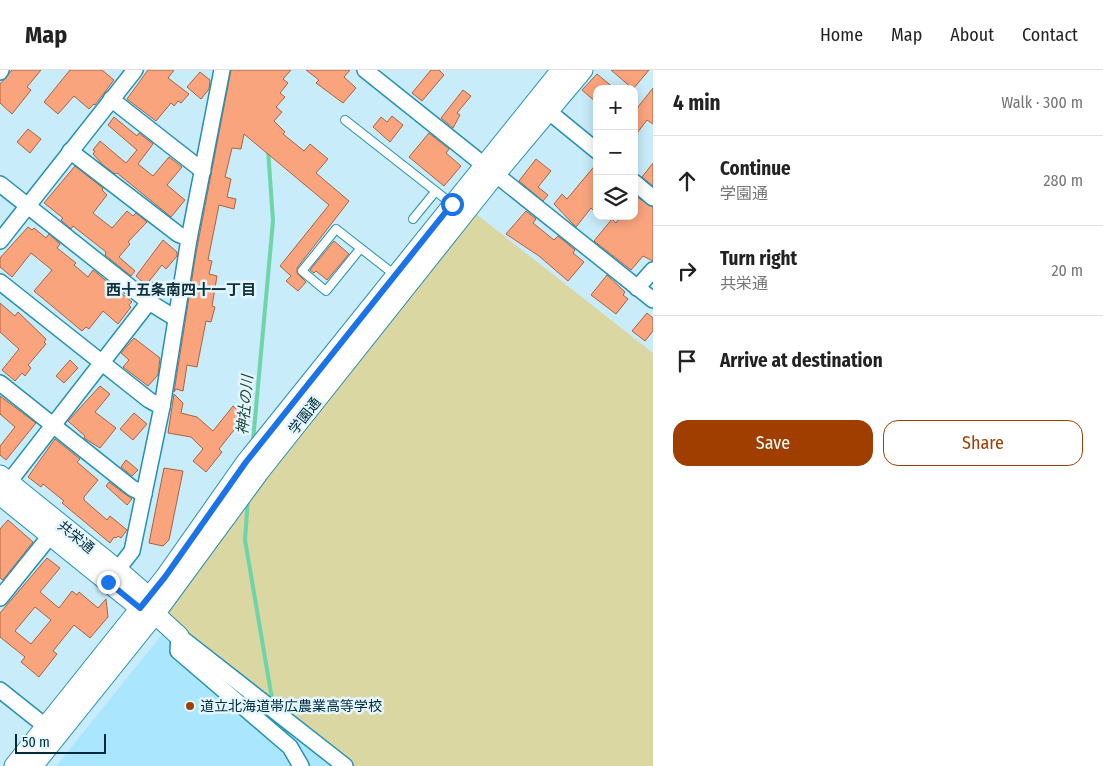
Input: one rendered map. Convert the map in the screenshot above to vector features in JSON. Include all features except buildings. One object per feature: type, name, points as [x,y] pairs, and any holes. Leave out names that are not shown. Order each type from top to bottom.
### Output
[{"type":"street","points":[[0,241],[135,70]]},
{"type":"street","points":[[113,576],[132,551],[162,407],[189,239],[222,70]]},
{"type":"street","points":[[365,70],[489,171],[653,300]]},
{"type":"street","name":"学園通","points":[[33,766],[52,731],[148,606],[260,471],[489,171],[562,70]]},
{"type":"street","name":"学園通","points":[[148,606],[246,462],[452,204],[489,171],[548,111],[583,70]]},
{"type":"street","points":[[111,99],[203,171]]},
{"type":"street","points":[[548,111],[593,148]]},
{"type":"street","points":[[70,151],[178,234],[189,239]]},
{"type":"street","points":[[0,184],[149,302],[176,318]]},
{"type":"street","points":[[638,185],[653,198]]},
{"type":"street","points":[[638,288],[653,270]]},
{"type":"street","points":[[0,282],[149,400],[162,407]]},
{"type":"street","points":[[2,487],[149,302]]},
{"type":"street","points":[[0,383],[144,494]]},
{"type":"street","name":"共栄通","points":[[2,487],[50,536],[113,576]]},
{"type":"street","name":"共栄通","points":[[2,487],[113,576],[179,636]]},
{"type":"street","points":[[0,598],[50,536]]},
{"type":"street","points":[[179,636],[178,651],[290,747],[301,766]]},
{"type":"street","points":[[179,636],[345,766]]},
{"type":"street","points":[[0,690],[52,731]]},
{"type":"street","name":"学園通","points":[[14,766],[52,731]]},
{"type":"lane","points":[[345,120],[452,204]]},
{"type":"lane","points":[[413,219],[435,192]]},
{"type":"lane","points":[[360,249],[326,291],[302,271],[336,229],[395,275]]},
{"type":"shaded area","points":[[475,213],[653,353],[653,766],[351,766],[172,622],[168,603]]},
{"type":"shaded area","name":"道立北海道帯広農業高等学校","points":[[172,622],[351,766],[56,766]]},
{"type":"waterway","name":"神社の川","points":[[253,441],[273,221],[268,149]]},
{"type":"waterway","name":"神社の川","points":[[248,498],[245,540],[274,703]]},
{"type":"waterway","name":"神社の川","points":[[282,724],[288,738]]},
{"type":"place","name":"道立北海道帯広農業高等学校","points":[[190,706]]},
{"type":"district","name":"西十五条南四十一丁目","points":[[181,290]]},
{"type":"route","points":[[108,582],[140,608],[165,577],[246,462],[452,204]]}]
